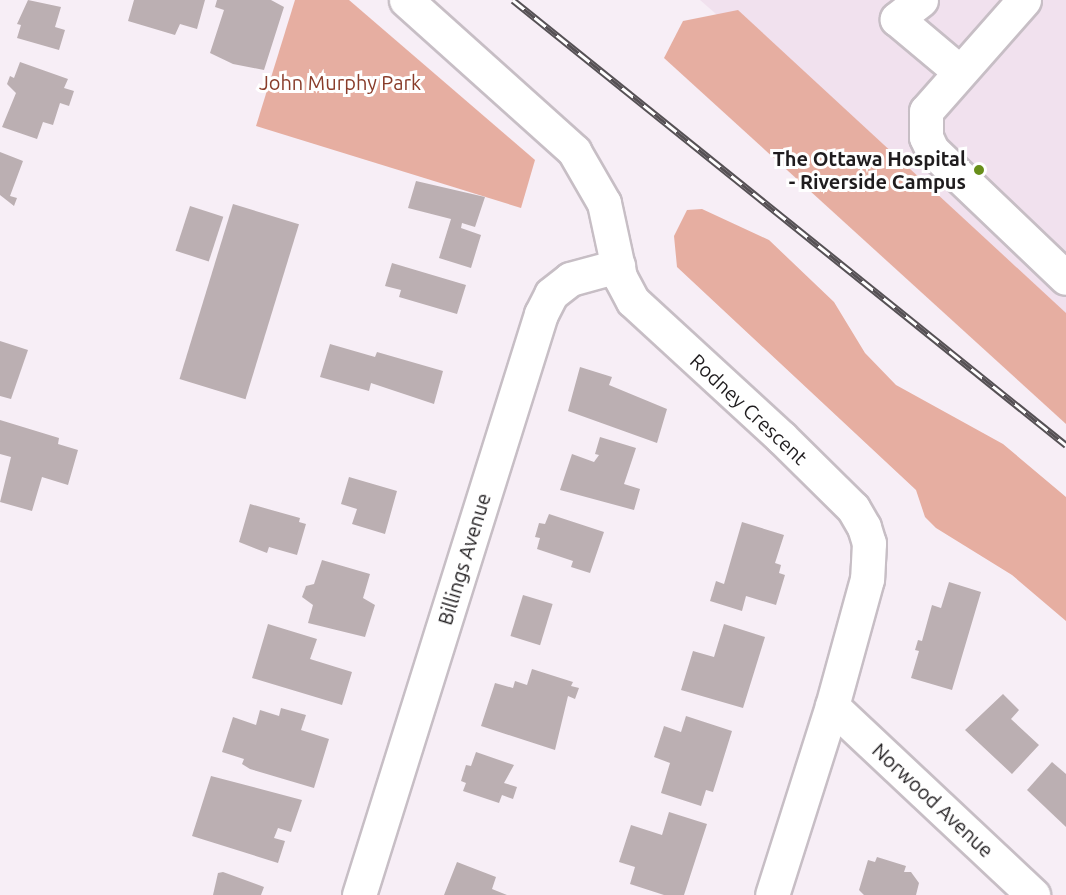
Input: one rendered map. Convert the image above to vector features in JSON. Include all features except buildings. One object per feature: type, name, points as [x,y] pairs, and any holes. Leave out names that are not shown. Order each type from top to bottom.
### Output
[{"type":"street","name":"Rodney Crescent","points":[[405,0],[574,151],[604,203],[618,266],[633,301],[781,437],[853,508],[864,527],[869,543],[867,579],[832,706],[772,895]]},
{"type":"street","points":[[921,0],[897,19],[959,71]]},
{"type":"street","points":[[1024,0],[926,111],[926,137],[932,150],[1066,278]]},
{"type":"street","name":"Billings Avenue","points":[[359,895],[541,314],[551,294],[570,279],[618,266]]},
{"type":"street","name":"Norwood Avenue","points":[[832,706],[1034,895]]},
{"type":"shaded area","name":"The Ottawa Hospital - Riverside Campus","points":[[700,0],[1066,0],[1066,328],[820,105]]},
{"type":"green space","name":"John Murphy Park","points":[[295,0],[349,0],[535,160],[521,208],[256,126]]},
{"type":"green space","points":[[738,10],[1066,313],[1066,424],[664,58],[683,21]]},
{"type":"green space","points":[[702,209],[769,240],[834,302],[865,353],[896,385],[1003,444],[1066,497],[1066,621],[1012,575],[936,528],[925,517],[916,490],[677,267],[674,236],[687,210]]},
{"type":"railway","points":[[513,0],[1066,445]]},
{"type":"place","name":"The Ottawa Hospital - Riverside Campus","points":[[979,170]]}]
